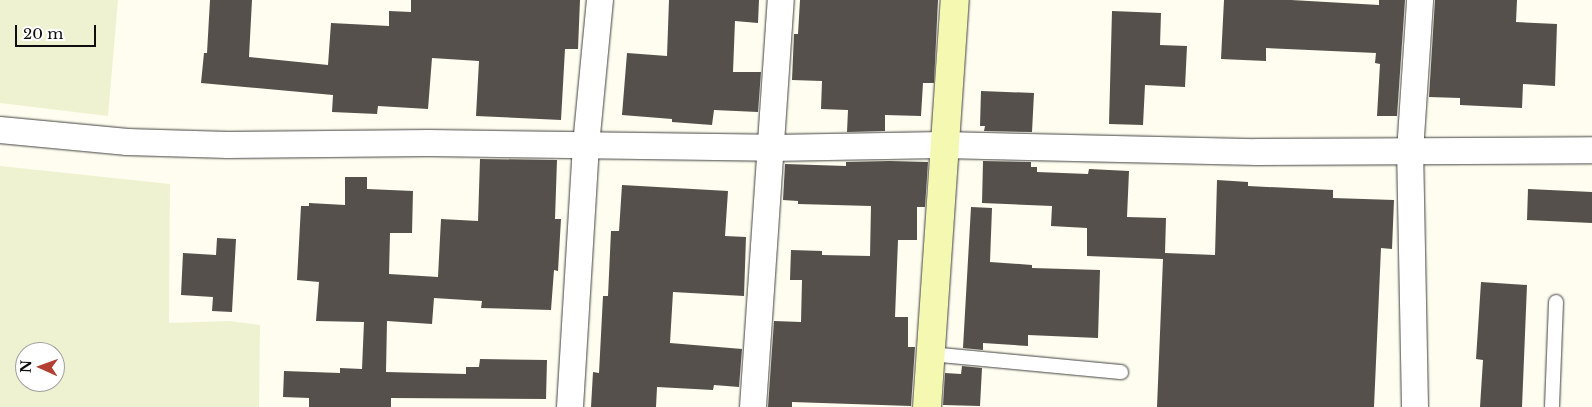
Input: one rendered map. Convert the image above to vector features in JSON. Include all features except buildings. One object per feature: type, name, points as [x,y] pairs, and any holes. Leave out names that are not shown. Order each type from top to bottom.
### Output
[{"type":"street","points":[[570,407],[586,145],[600,0]]},
{"type":"street","points":[[752,407],[781,0]]},
{"type":"street","points":[[926,407],[943,145],[955,0]]},
{"type":"street","points":[[1415,407],[1410,152],[1420,0]]},
{"type":"street","points":[[0,130],[127,142],[228,145],[429,143],[771,148],[943,145],[1257,152],[1592,150]]},
{"type":"lane","points":[[1552,407],[1556,302]]},
{"type":"lane","points":[[929,354],[1121,372]]},
{"type":"green space","points":[[0,0],[118,0],[108,116],[0,103]]},
{"type":"green space","points":[[0,166],[170,184],[169,323],[229,321],[260,325],[259,407],[0,407]]}]
